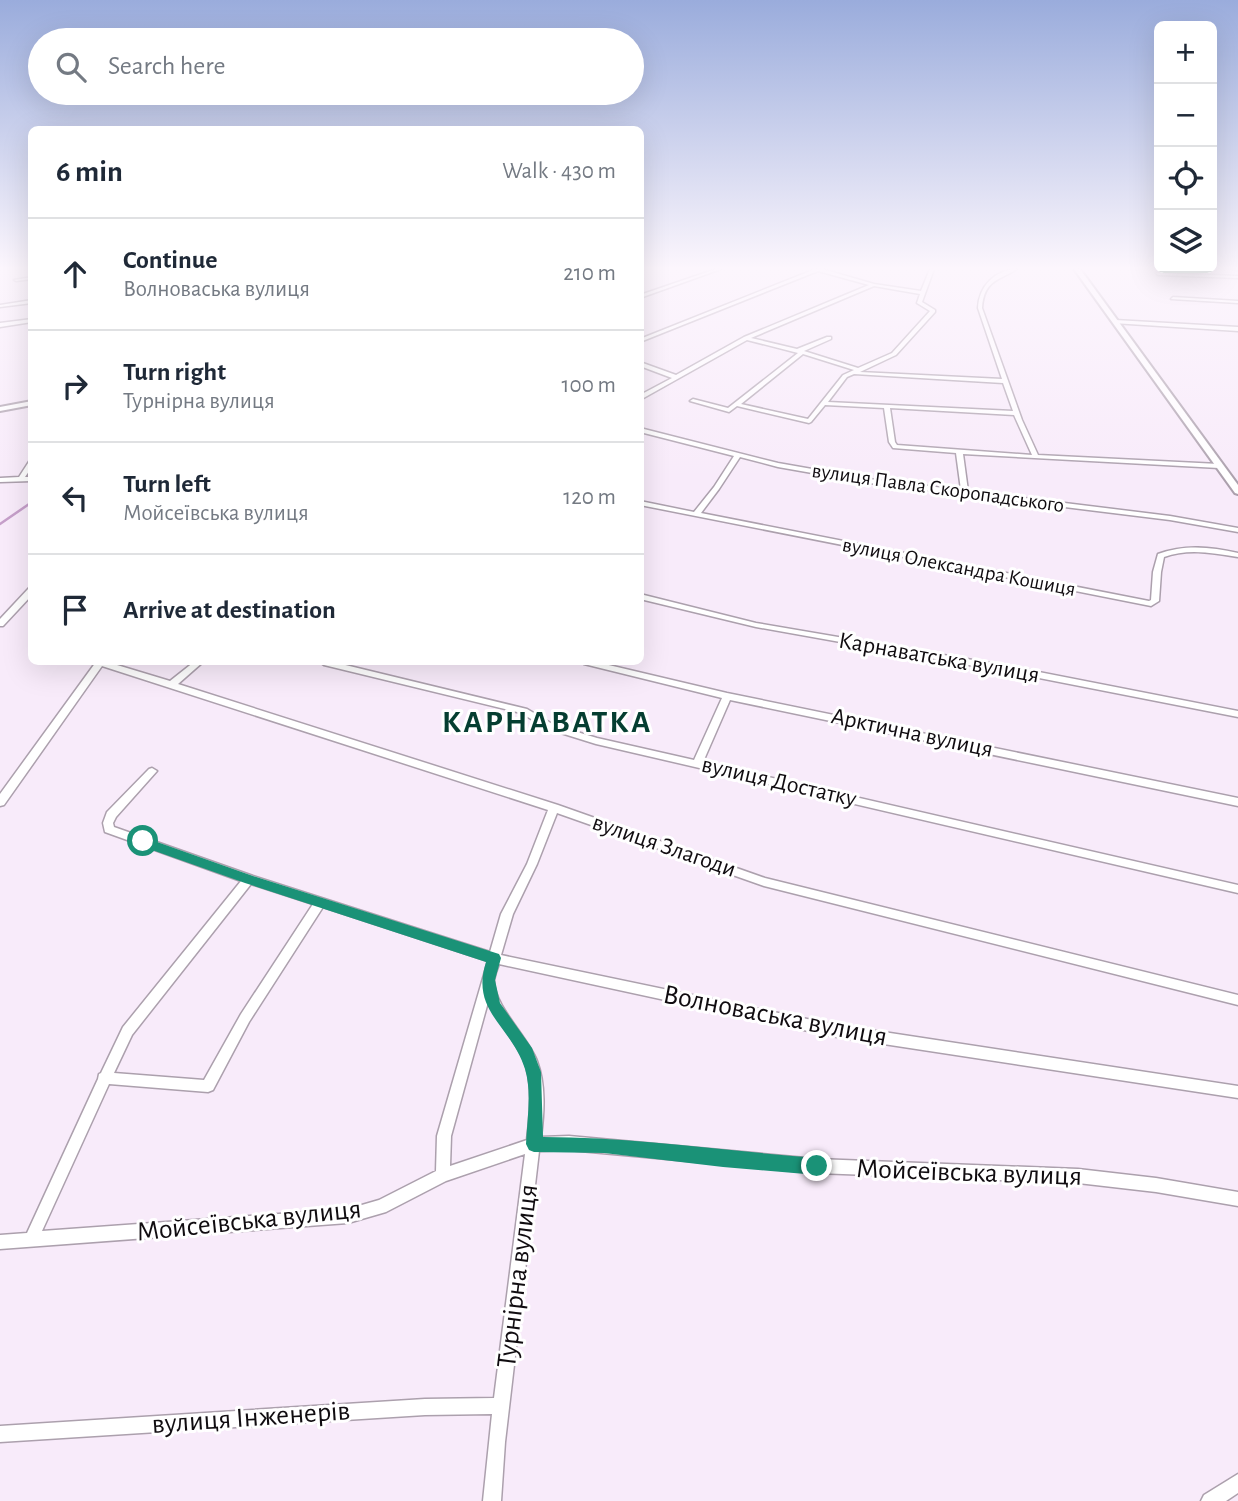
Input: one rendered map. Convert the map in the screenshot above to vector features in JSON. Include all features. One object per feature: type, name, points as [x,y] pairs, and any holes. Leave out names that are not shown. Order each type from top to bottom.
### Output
[{"type":"street","points":[[644,396],[744,339]]},
{"type":"street","points":[[750,339],[800,351],[859,370]]},
{"type":"street","points":[[693,401],[729,410],[800,351],[827,339]]},
{"type":"street","points":[[735,404],[809,421],[850,373],[894,354],[908,339]]},
{"type":"street","points":[[990,339],[1016,413],[1036,457]]},
{"type":"street","points":[[1127,339],[1238,491]]},
{"type":"street","points":[[644,366],[676,377]]},
{"type":"street","points":[[850,373],[1006,381]]},
{"type":"street","points":[[822,403],[1016,413]]},
{"type":"street","points":[[0,409],[28,404]]},
{"type":"street","points":[[887,406],[895,447],[1219,466]]},
{"type":"street","name":"вулиця Павла Скоропадського","points":[[644,431],[738,455],[869,481],[1170,518],[1238,530]]},
{"type":"street","points":[[960,452],[965,494]]},
{"type":"street","points":[[695,515],[717,488],[738,455]]},
{"type":"street","points":[[21,479],[28,468]]},
{"type":"street","points":[[0,480],[28,479]]},
{"type":"street","points":[[0,489],[10,480]]},
{"type":"street","name":"вулиця Олександра Кошиця","points":[[644,504],[1151,604],[1156,601],[1157,572],[1161,556],[1173,550],[1238,555]]},
{"type":"street","points":[[0,624],[28,594]]},
{"type":"street","name":"Карнаватська вулиця","points":[[644,597],[801,634],[1008,669],[1238,714]]},
{"type":"street","points":[[0,802],[98,665]]},
{"type":"street","name":"вулиця Злагоди","points":[[109,665],[554,808],[764,882],[1238,1000]]},
{"type":"street","points":[[171,685],[195,665]]},
{"type":"street","name":"вулиця Достатку","points":[[336,665],[524,711],[551,727],[596,741],[1238,889]]},
{"type":"street","name":"Арктична вулиця","points":[[599,665],[727,696],[1238,802]]},
{"type":"street","points":[[698,763],[727,696]]},
{"type":"street","name":"Волноваська вулиця","points":[[152,771],[111,816],[109,829],[249,880],[494,958],[831,1030],[1238,1092]]},
{"type":"street","points":[[443,1175],[444,1136],[507,914],[532,864],[554,808]]},
{"type":"street","points":[[31,1240],[127,1031],[249,880]]},
{"type":"street","points":[[104,1078],[208,1086],[246,1018],[320,902]]},
{"type":"street","name":"Турнірна вулиця","points":[[488,980],[493,1005],[527,1053],[534,1072],[536,1110],[492,1501]]},
{"type":"street","name":"Мойсеївська вулиця","points":[[0,1242],[348,1216],[381,1207],[443,1175],[534,1144],[604,1145],[723,1159],[817,1166],[1077,1176],[1156,1185],[1238,1199]]},
{"type":"street","name":"вулиця Інженерів","points":[[0,1434],[425,1407],[502,1406]]},
{"type":"street","points":[[1210,1501],[1238,1483]]},
{"type":"waterway","points":[[0,524],[28,505]]},
{"type":"district","name":"КАРНАВАТКА","points":[[547,722]]},
{"type":"route","points":[[143,841],[249,880],[494,958],[488,980],[493,1005],[527,1053],[534,1072],[534,1144],[604,1145],[723,1159],[817,1166]]}]
